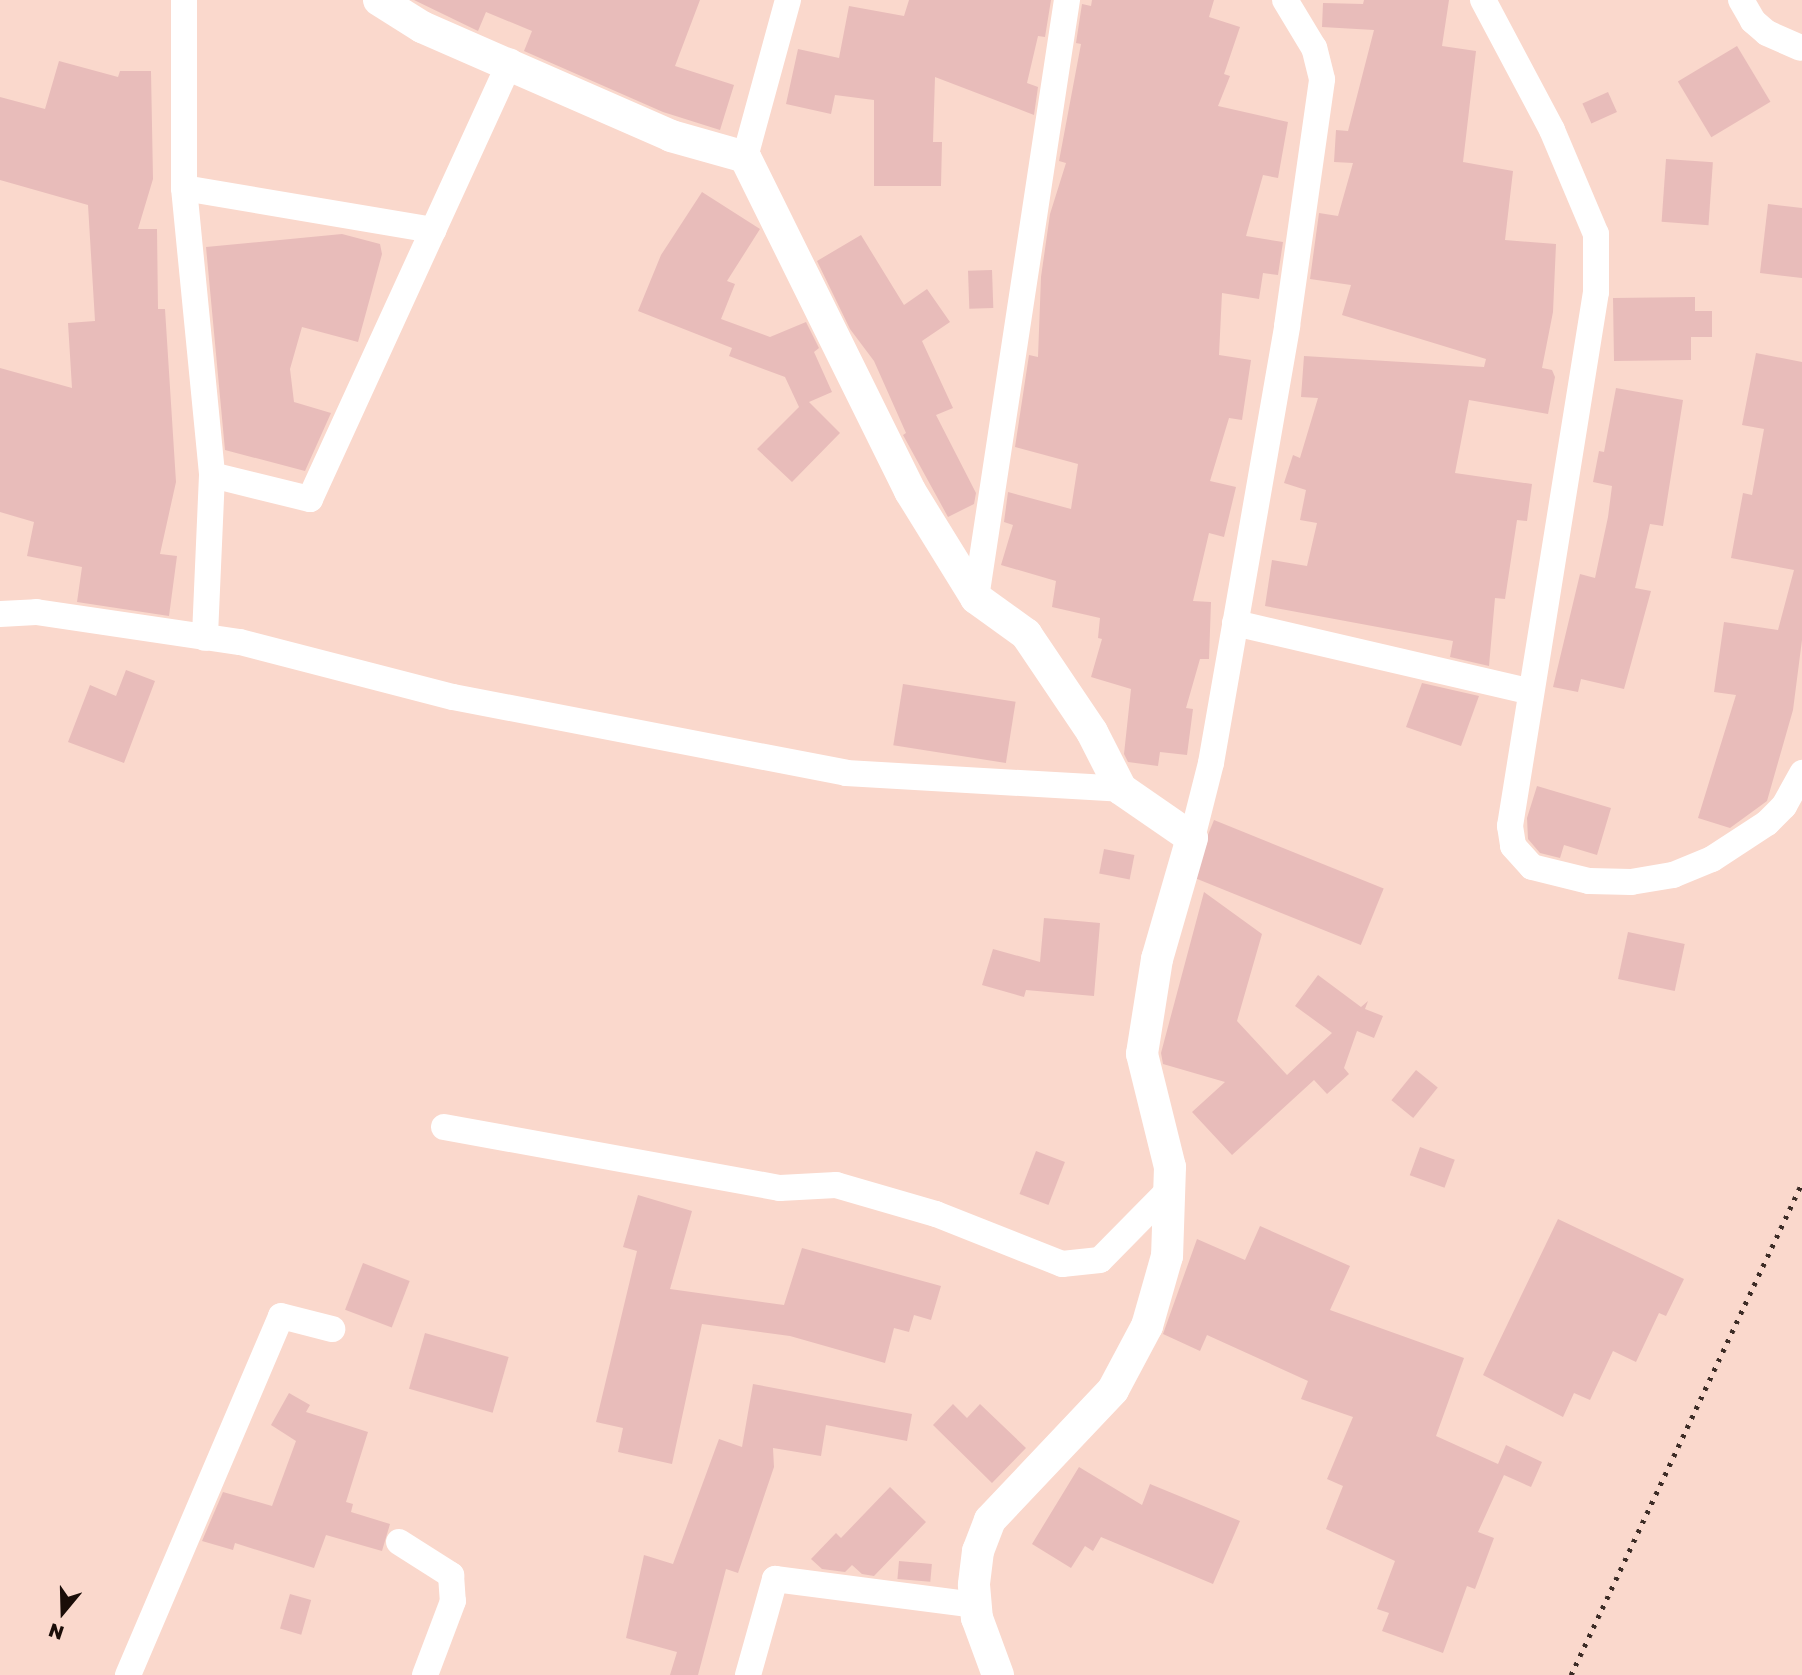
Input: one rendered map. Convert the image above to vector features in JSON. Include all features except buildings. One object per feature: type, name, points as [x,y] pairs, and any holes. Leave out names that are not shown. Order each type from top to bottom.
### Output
[{"type":"street","points":[[184,0],[184,188],[212,475],[205,638]]},
{"type":"street","points":[[379,0],[422,27],[510,62],[671,136],[745,157]]},
{"type":"street","points":[[788,0],[745,157],[910,491],[976,598],[1026,634],[1091,732],[1121,789],[1192,838]]},
{"type":"street","points":[[976,598],[1067,0]]},
{"type":"street","points":[[998,1675],[976,1605],[978,1551],[990,1520],[1113,1390],[1147,1326],[1167,1256],[1170,1167],[1142,1054],[1157,959],[1211,763],[1287,326],[1322,79],[1314,48],[1285,0]]},
{"type":"street","points":[[1483,0],[1552,130],[1596,234],[1596,292],[1510,826],[1518,854],[1541,871],[1589,881],[1631,882],[1673,875],[1712,859],[1767,823],[1784,806],[1802,774]]},
{"type":"street","points":[[1741,0],[1753,21],[1767,33],[1801,45]]},
{"type":"street","points":[[212,475],[310,499],[510,62]]},
{"type":"street","points":[[184,188],[433,230]]},
{"type":"street","points":[[0,614],[36,612],[240,642],[453,697],[846,773],[1121,789]]},
{"type":"street","points":[[1235,623],[1531,692]]},
{"type":"street","points":[[444,1127],[780,1188],[835,1185],[936,1214],[1062,1264],[1100,1260],[1169,1190]]},
{"type":"street","points":[[128,1675],[281,1316],[332,1329]]},
{"type":"street","points":[[399,1542],[451,1574],[453,1601],[425,1675]]},
{"type":"street","points":[[748,1675],[775,1579],[976,1605]]},
{"type":"railway","points":[[1571,1675],[1802,1183]]}]
